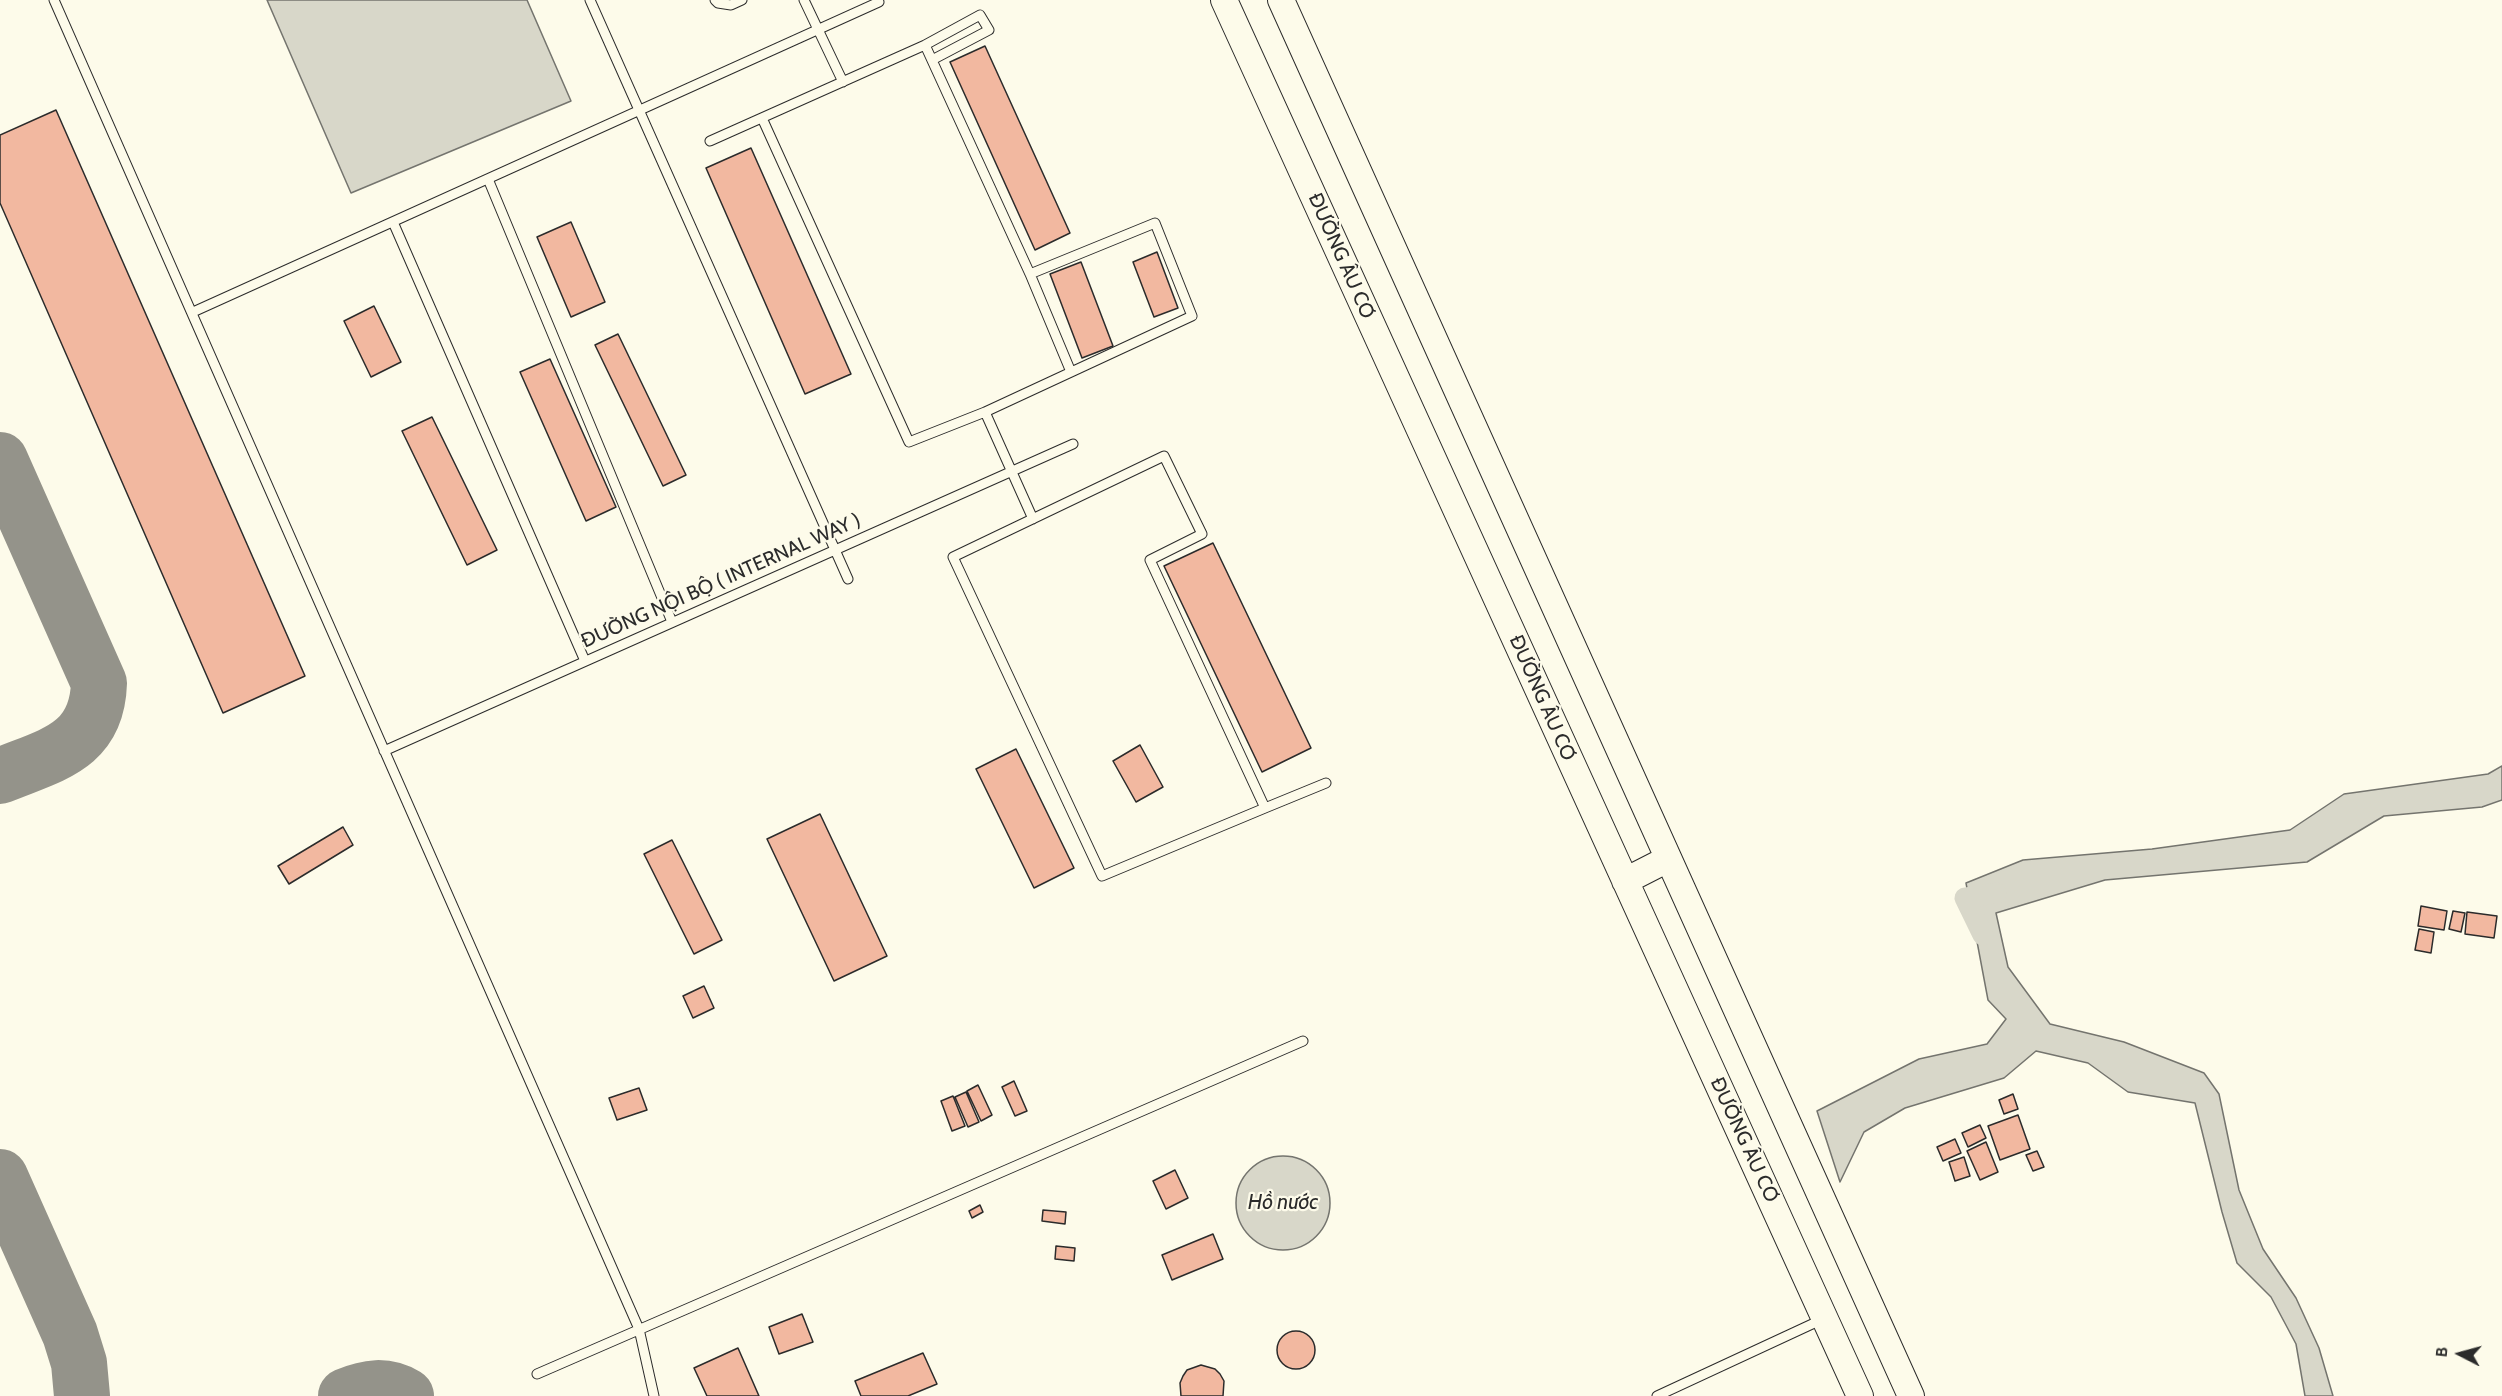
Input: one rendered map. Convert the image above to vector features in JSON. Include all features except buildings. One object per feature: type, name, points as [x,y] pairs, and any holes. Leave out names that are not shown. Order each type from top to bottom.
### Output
[{"type":"street","name":"ĐƯỜNG ÂU CƠ","points":[[1224,0],[1860,1396]]},
{"type":"street","points":[[1281,0],[1911,1396]]},
{"type":"street","points":[[1625,881],[1668,860]]},
{"type":"lane","points":[[54,0],[639,1329],[654,1396]]},
{"type":"lane","points":[[590,0],[848,579]]},
{"type":"lane","points":[[715,0],[718,3],[731,5],[741,0]]},
{"type":"lane","points":[[804,0],[843,82]]},
{"type":"lane","points":[[193,312],[879,2]]},
{"type":"lane","points":[[710,141],[925,45],[980,15],[989,30],[932,60]]},
{"type":"lane","points":[[925,45],[1030,274],[1071,372]]},
{"type":"lane","points":[[762,118],[909,442],[984,412],[1192,316],[1155,223],[1030,274]]},
{"type":"lane","points":[[488,179],[672,622]]},
{"type":"lane","points":[[393,222],[585,661]]},
{"type":"lane","points":[[984,412],[1033,519]]},
{"type":"lane","name":"ĐƯỜNG NỘI BỘ ( INTERNAL WAY )","points":[[384,751],[1073,444]]},
{"type":"lane","points":[[1265,808],[1150,560],[1202,534],[1164,456],[953,557],[1102,876],[1326,783]]},
{"type":"lane","points":[[537,1374],[1304,1041]]},
{"type":"lane","points":[[1657,1396],[1825,1318]]},
{"type":"water","points":[[267,0],[527,0],[571,101],[351,193]]},
{"type":"water","points":[[2502,766],[2502,800],[2482,807],[2384,816],[2307,862],[2105,880],[1996,913],[2008,967],[2050,1024],[2124,1042],[2204,1073],[2219,1094],[2239,1190],[2263,1249],[2296,1298],[2319,1348],[2333,1396],[2305,1396],[2296,1344],[2271,1297],[2237,1263],[2195,1103],[2128,1092],[2088,1063],[2036,1051],[2004,1078],[1905,1108],[1864,1132],[1840,1182],[1817,1111],[1919,1059],[1987,1044],[2006,1019],[1988,1000],[1966,883],[2023,860],[2152,849],[2290,830],[2344,794],[2488,774]]},
{"type":"water","name":"Hồ nước","points":[[1283,1156],[1301,1160],[1316,1170],[1326,1185],[1330,1203],[1326,1221],[1316,1236],[1301,1246],[1283,1250],[1265,1246],[1250,1236],[1240,1221],[1236,1203],[1240,1185],[1250,1170],[1265,1160]]},
{"type":"waterway","points":[[1983,935],[1965,898],[1996,893]]},
{"type":"taxiway","points":[[0,460],[99,683],[96,705],[90,722],[80,735],[68,746],[53,754],[0,776]]},
{"type":"taxiway","points":[[0,1177],[70,1334],[79,1363],[82,1396]]},
{"type":"taxiway","points":[[346,1396],[376,1388],[384,1388],[406,1396]]}]
